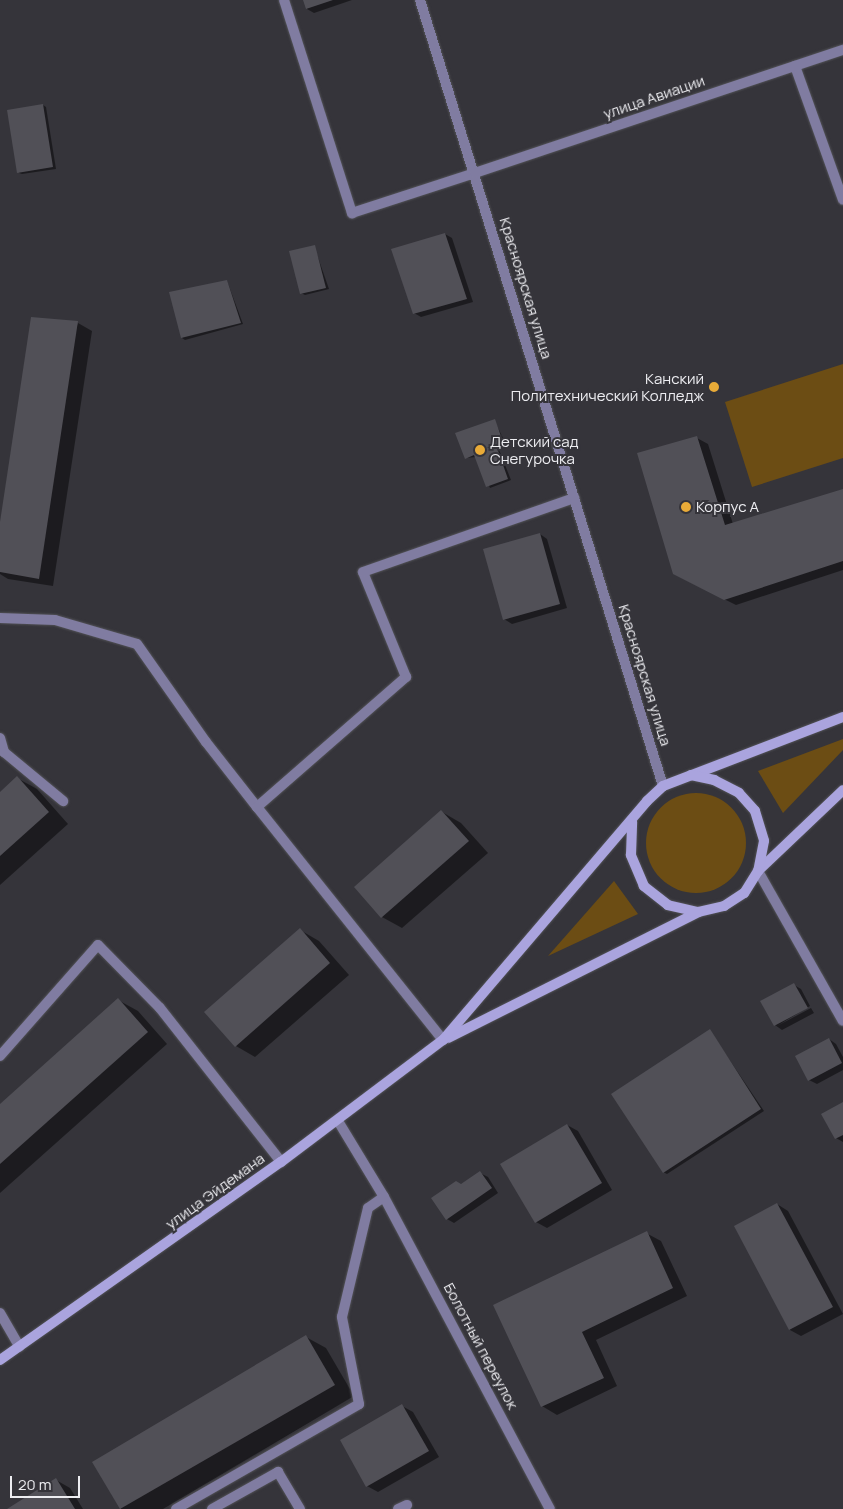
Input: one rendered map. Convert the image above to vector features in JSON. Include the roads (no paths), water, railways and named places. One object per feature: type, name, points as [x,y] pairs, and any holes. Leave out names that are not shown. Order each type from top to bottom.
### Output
[{"type":"main road","points":[[443,1040],[632,822],[647,801],[663,786],[843,717]]},
{"type":"main road","points":[[691,775],[714,780],[739,793],[755,811],[764,841],[758,871]]},
{"type":"main road","points":[[443,1040],[698,912],[724,906],[744,893],[758,871],[843,790]]},
{"type":"main road","points":[[632,822],[631,855],[644,886],[668,905],[698,912]]},
{"type":"main road","name":"улица Эйдемана","points":[[0,1360],[20,1348],[281,1162],[443,1040]]},
{"type":"street","name":"улица Авиации","points":[[284,0],[352,212],[475,173],[843,50]]},
{"type":"street","name":"Красноярская улица","points":[[420,0],[663,786]]},
{"type":"street","points":[[795,66],[843,200]]},
{"type":"street","points":[[257,807],[406,677],[363,572],[574,498]]},
{"type":"street","points":[[0,618],[55,620],[137,644],[206,742],[443,1040]]},
{"type":"street","points":[[0,738],[2,754],[63,801]]},
{"type":"street","points":[[758,871],[843,1021]]},
{"type":"street","points":[[0,1056],[98,945],[160,1008],[281,1162]]},
{"type":"street","name":"Болотный переулок","points":[[338,1120],[384,1197],[550,1509]]},
{"type":"street","points":[[176,1509],[359,1404],[342,1317],[368,1208],[384,1197]]},
{"type":"street","points":[[0,1313],[20,1348]]},
{"type":"street","points":[[212,1509],[278,1472],[300,1509]]},
{"type":"place","name":"Канский Политехнический Колледж","points":[[714,387]]},
{"type":"place","name":"Детский сад Снегурочка","points":[[480,450]]},
{"type":"place","name":"Корпус А","points":[[686,507]]}]
